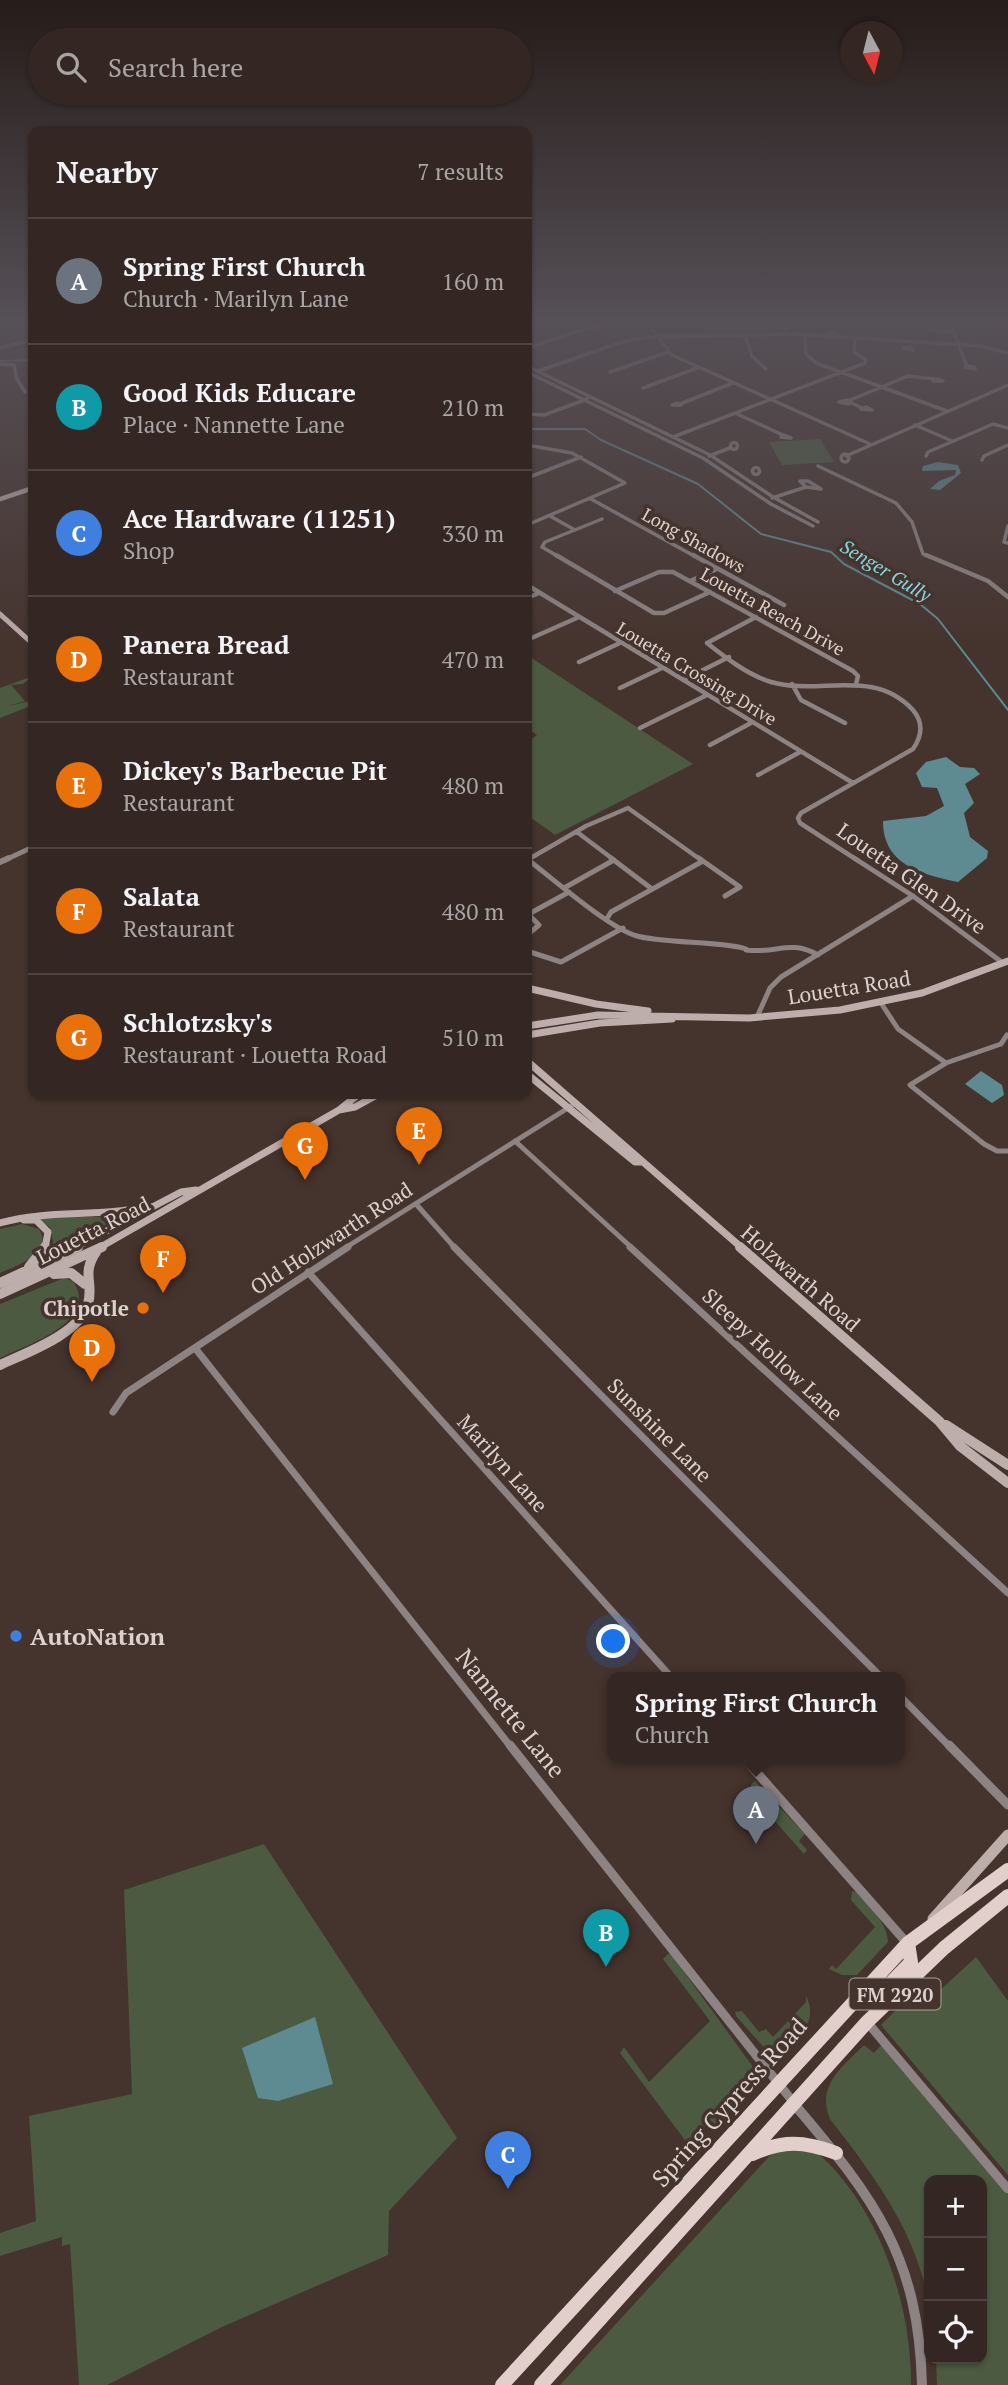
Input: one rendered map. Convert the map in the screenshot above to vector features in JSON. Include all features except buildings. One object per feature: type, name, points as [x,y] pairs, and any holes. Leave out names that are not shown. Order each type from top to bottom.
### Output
[{"type":"main road","points":[[0,502],[28,492]]},
{"type":"main road","points":[[0,614],[28,639]]},
{"type":"main road","name":"Louetta Road","points":[[532,1032],[600,1023],[689,1017],[808,1014],[881,1003],[922,993],[1006,963]]},
{"type":"main road","points":[[532,989],[596,1004],[645,1010],[653,1014]]},
{"type":"main road","name":"Louetta Road","points":[[532,1032],[598,1015],[653,1014],[689,1017]]},
{"type":"main road","name":"Holzwarth Road","points":[[532,1065],[939,1421],[1008,1465]]},
{"type":"main road","name":"Holzwarth Road","points":[[532,1078],[635,1162],[641,1162]]},
{"type":"main road","name":"Louetta Road","points":[[0,1294],[100,1248],[188,1199],[196,1190],[339,1110],[353,1099]]},
{"type":"main road","name":"Louetta Road","points":[[339,1110],[355,1107],[370,1099]]},
{"type":"main road","name":"Louetta Road","points":[[0,1283],[95,1239],[181,1192],[196,1190]]},
{"type":"main road","points":[[0,1223],[42,1213],[117,1212],[168,1199]]},
{"type":"main road","points":[[0,1223],[36,1220],[48,1232],[48,1240],[40,1258],[20,1274]]},
{"type":"main road","points":[[0,1365],[76,1323],[88,1307],[85,1284],[88,1266],[100,1248]]},
{"type":"main road","points":[[42,1276],[71,1273],[85,1284]]},
{"type":"main road","name":"Holzwarth Road","points":[[939,1421],[960,1446],[1008,1483]]},
{"type":"main road","points":[[921,1933],[1008,1835]]},
{"type":"main road","name":"Spring Cypress Road","points":[[502,2385],[908,1943],[1008,1870]]},
{"type":"main road","name":"FM 2920","points":[[541,2385],[867,2022],[944,1948],[1008,1896]]},
{"type":"main road","points":[[881,2008],[883,1991],[911,1962],[908,1943]]},
{"type":"main road","points":[[746,2157],[777,2141],[803,2140],[836,2153]]},
{"type":"street","points":[[649,431],[703,458],[765,500],[813,526]]},
{"type":"street","points":[[662,431],[710,455],[773,497],[818,522]]},
{"type":"street","points":[[667,440],[688,431]]},
{"type":"street","points":[[774,431],[782,435]]},
{"type":"street","points":[[842,431],[870,444]]},
{"type":"street","points":[[846,456],[900,431]]},
{"type":"street","points":[[930,431],[952,441]]},
{"type":"street","points":[[926,456],[975,431]]},
{"type":"street","points":[[982,460],[984,456],[1008,445]]},
{"type":"street","points":[[532,446],[560,449],[581,457],[625,483],[532,523]]},
{"type":"street","points":[[703,458],[730,448]]},
{"type":"street","points":[[532,476],[581,457]]},
{"type":"street","points":[[818,466],[891,500],[912,522],[923,554],[988,581],[1008,597]]},
{"type":"street","points":[[732,477],[752,472]]},
{"type":"street","points":[[765,500],[806,487],[821,489],[808,481],[800,481],[806,487]]},
{"type":"street","name":"Long Shadows","points":[[591,499],[783,605]]},
{"type":"street","points":[[550,516],[575,530]]},
{"type":"street","points":[[801,520],[808,517]]},
{"type":"street","points":[[602,519],[545,542],[542,547],[658,614],[710,592]]},
{"type":"street","points":[[1006,542],[1008,526]]},
{"type":"street","name":"Louetta Reach Drive","points":[[615,591],[667,570],[853,671],[858,676],[856,684]]},
{"type":"street","points":[[690,581],[715,570]]},
{"type":"street","name":"Louetta Crossing Drive","points":[[532,588],[853,783]]},
{"type":"street","points":[[532,596],[539,593]]},
{"type":"street","points":[[532,638],[579,617]]},
{"type":"street","points":[[755,617],[707,642],[769,681],[792,684],[856,684],[885,692],[902,701],[916,714],[921,729],[920,739],[913,749],[853,783]]},
{"type":"street","points":[[579,662],[620,643]]},
{"type":"street","points":[[683,680],[729,657]]},
{"type":"street","points":[[620,688],[663,668]]},
{"type":"street","points":[[792,684],[801,700],[845,723]]},
{"type":"street","points":[[640,728],[707,695]]},
{"type":"street","points":[[710,745],[751,723]]},
{"type":"street","points":[[758,775],[800,752]]},
{"type":"street","name":"Louetta Glen Drive","points":[[853,783],[802,813],[798,818],[803,825],[913,896],[1006,963]]},
{"type":"street","points":[[532,857],[628,808],[740,887],[725,896]]},
{"type":"street","points":[[577,832],[652,889]]},
{"type":"street","points":[[0,862],[28,849]]},
{"type":"street","points":[[532,911],[614,860]]},
{"type":"street","points":[[608,917],[611,912],[703,861]]},
{"type":"street","points":[[532,862],[567,890],[641,938],[763,952],[800,944],[818,955]]},
{"type":"street","points":[[757,1017],[774,984],[913,896]]},
{"type":"street","points":[[532,919],[539,925],[532,931]]},
{"type":"street","points":[[532,953],[561,962],[623,928]]},
{"type":"street","points":[[881,1003],[898,1029],[946,1063]]},
{"type":"street","points":[[1007,1035],[1001,1044],[946,1063],[910,1085],[984,1144],[997,1151],[1008,1151]]},
{"type":"street","points":[[1001,1044],[1008,1049]]},
{"type":"street","name":"Old Holzwarth Road","points":[[113,1412],[126,1393],[308,1272],[576,1102]]},
{"type":"street","name":"Sleepy Hollow Lane","points":[[515,1141],[1008,1593]]},
{"type":"street","name":"Sunshine Lane","points":[[416,1204],[462,1255],[876,1672]]},
{"type":"street","name":"Marilyn Lane","points":[[308,1272],[667,1672]]},
{"type":"street","name":"Nannette Lane","points":[[195,1348],[793,2103]]},
{"type":"street","points":[[905,1701],[1008,1805]]},
{"type":"street","points":[[748,1763],[908,1943]]},
{"type":"street","points":[[867,2022],[1008,2189]]},
{"type":"street","points":[[793,2103],[836,2153],[885,2222],[909,2278],[923,2356],[922,2385]]},
{"type":"green space","points":[[820,439],[834,462],[782,465],[769,442]]},
{"type":"green space","points":[[532,658],[693,764],[555,835],[532,819],[532,738],[537,735],[532,732]]},
{"type":"green space","points":[[28,678],[23,684],[11,685],[25,701],[8,706],[28,701],[28,707],[0,718],[0,688]]},
{"type":"green space","points":[[131,1212],[48,1254],[53,1242],[50,1227],[33,1217],[97,1217]]},
{"type":"green space","points":[[22,1224],[39,1229],[42,1245],[32,1257],[0,1273],[0,1229]]},
{"type":"green space","points":[[64,1278],[73,1281],[79,1296],[77,1308],[69,1320],[43,1338],[0,1358],[0,1304]]},
{"type":"green space","points":[[755,1781],[805,1834],[799,1841],[807,1850],[804,1854],[751,1794],[751,1785]]},
{"type":"green space","points":[[264,1844],[457,2138],[389,2211],[388,2255],[222,2327],[107,2385],[79,2385],[70,2244],[62,2246],[62,2237],[0,2256],[0,2233],[36,2221],[29,2116],[132,2094],[124,1890]]},
{"type":"green space","points":[[852,1891],[856,1892],[876,1915],[888,1942],[857,1975],[842,1975],[829,1969],[832,1965],[836,1969],[875,1927],[851,1900]]},
{"type":"green space","points":[[671,1954],[756,2071],[754,2088],[713,2129],[707,2125],[700,2134],[704,2140],[693,2151],[620,2053],[624,2047],[649,2082],[710,2021],[663,1959]]},
{"type":"green space","points":[[976,1957],[1008,2001],[1008,2175],[881,2025],[913,1993],[922,2000],[923,2006]]},
{"type":"green space","points":[[806,1996],[809,2021],[782,2054],[767,2051],[736,2016],[735,2012],[742,2011],[759,2032],[766,2029],[773,2037],[806,2002]]},
{"type":"green space","points":[[882,2044],[1008,2195],[1008,2385],[937,2385],[936,2364],[987,2364],[987,2175],[924,2175],[924,2282],[904,2228],[877,2183],[830,2119],[827,2107],[829,2087],[840,2069],[864,2045],[874,2053]]},
{"type":"green space","points":[[808,2145],[832,2167],[853,2193],[871,2222],[885,2253],[905,2320],[911,2385],[560,2385],[776,2149]]},
{"type":"water","points":[[938,462],[958,465],[961,473],[940,490],[930,489],[939,481],[955,475],[956,470],[922,471],[923,466]]},
{"type":"water","points":[[946,757],[960,767],[974,768],[980,774],[965,784],[974,803],[964,813],[970,837],[988,851],[987,858],[958,882],[918,871],[897,858],[885,836],[883,821],[926,816],[944,806],[937,788],[922,787],[916,773],[926,762]]},
{"type":"water","points":[[981,1071],[1002,1085],[1004,1095],[992,1103],[965,1084]]},
{"type":"water","points":[[315,2017],[333,2084],[278,2101],[258,2098],[242,2048]]},
{"type":"waterway","name":"Senger Gully","points":[[588,431],[601,440],[698,484],[761,534],[831,552],[844,564],[920,604],[938,619],[1008,710]]},
{"type":"place","name":"Dickey's Barbecue Pit","points":[[419,1165]]},
{"type":"place","name":"Schlotzsky's","points":[[305,1180]]},
{"type":"place","name":"Salata","points":[[163,1293]]},
{"type":"place","name":"Chipotle","points":[[143,1308]]},
{"type":"place","name":"Panera Bread","points":[[92,1382]]},
{"type":"place","name":"AutoNation","points":[[16,1636]]},
{"type":"place","name":"Spring First Church","points":[[756,1844]]},
{"type":"place","name":"Good Kids Educare","points":[[606,1967]]},
{"type":"place","name":"Ace Hardware (11251)","points":[[508,2189]]}]
